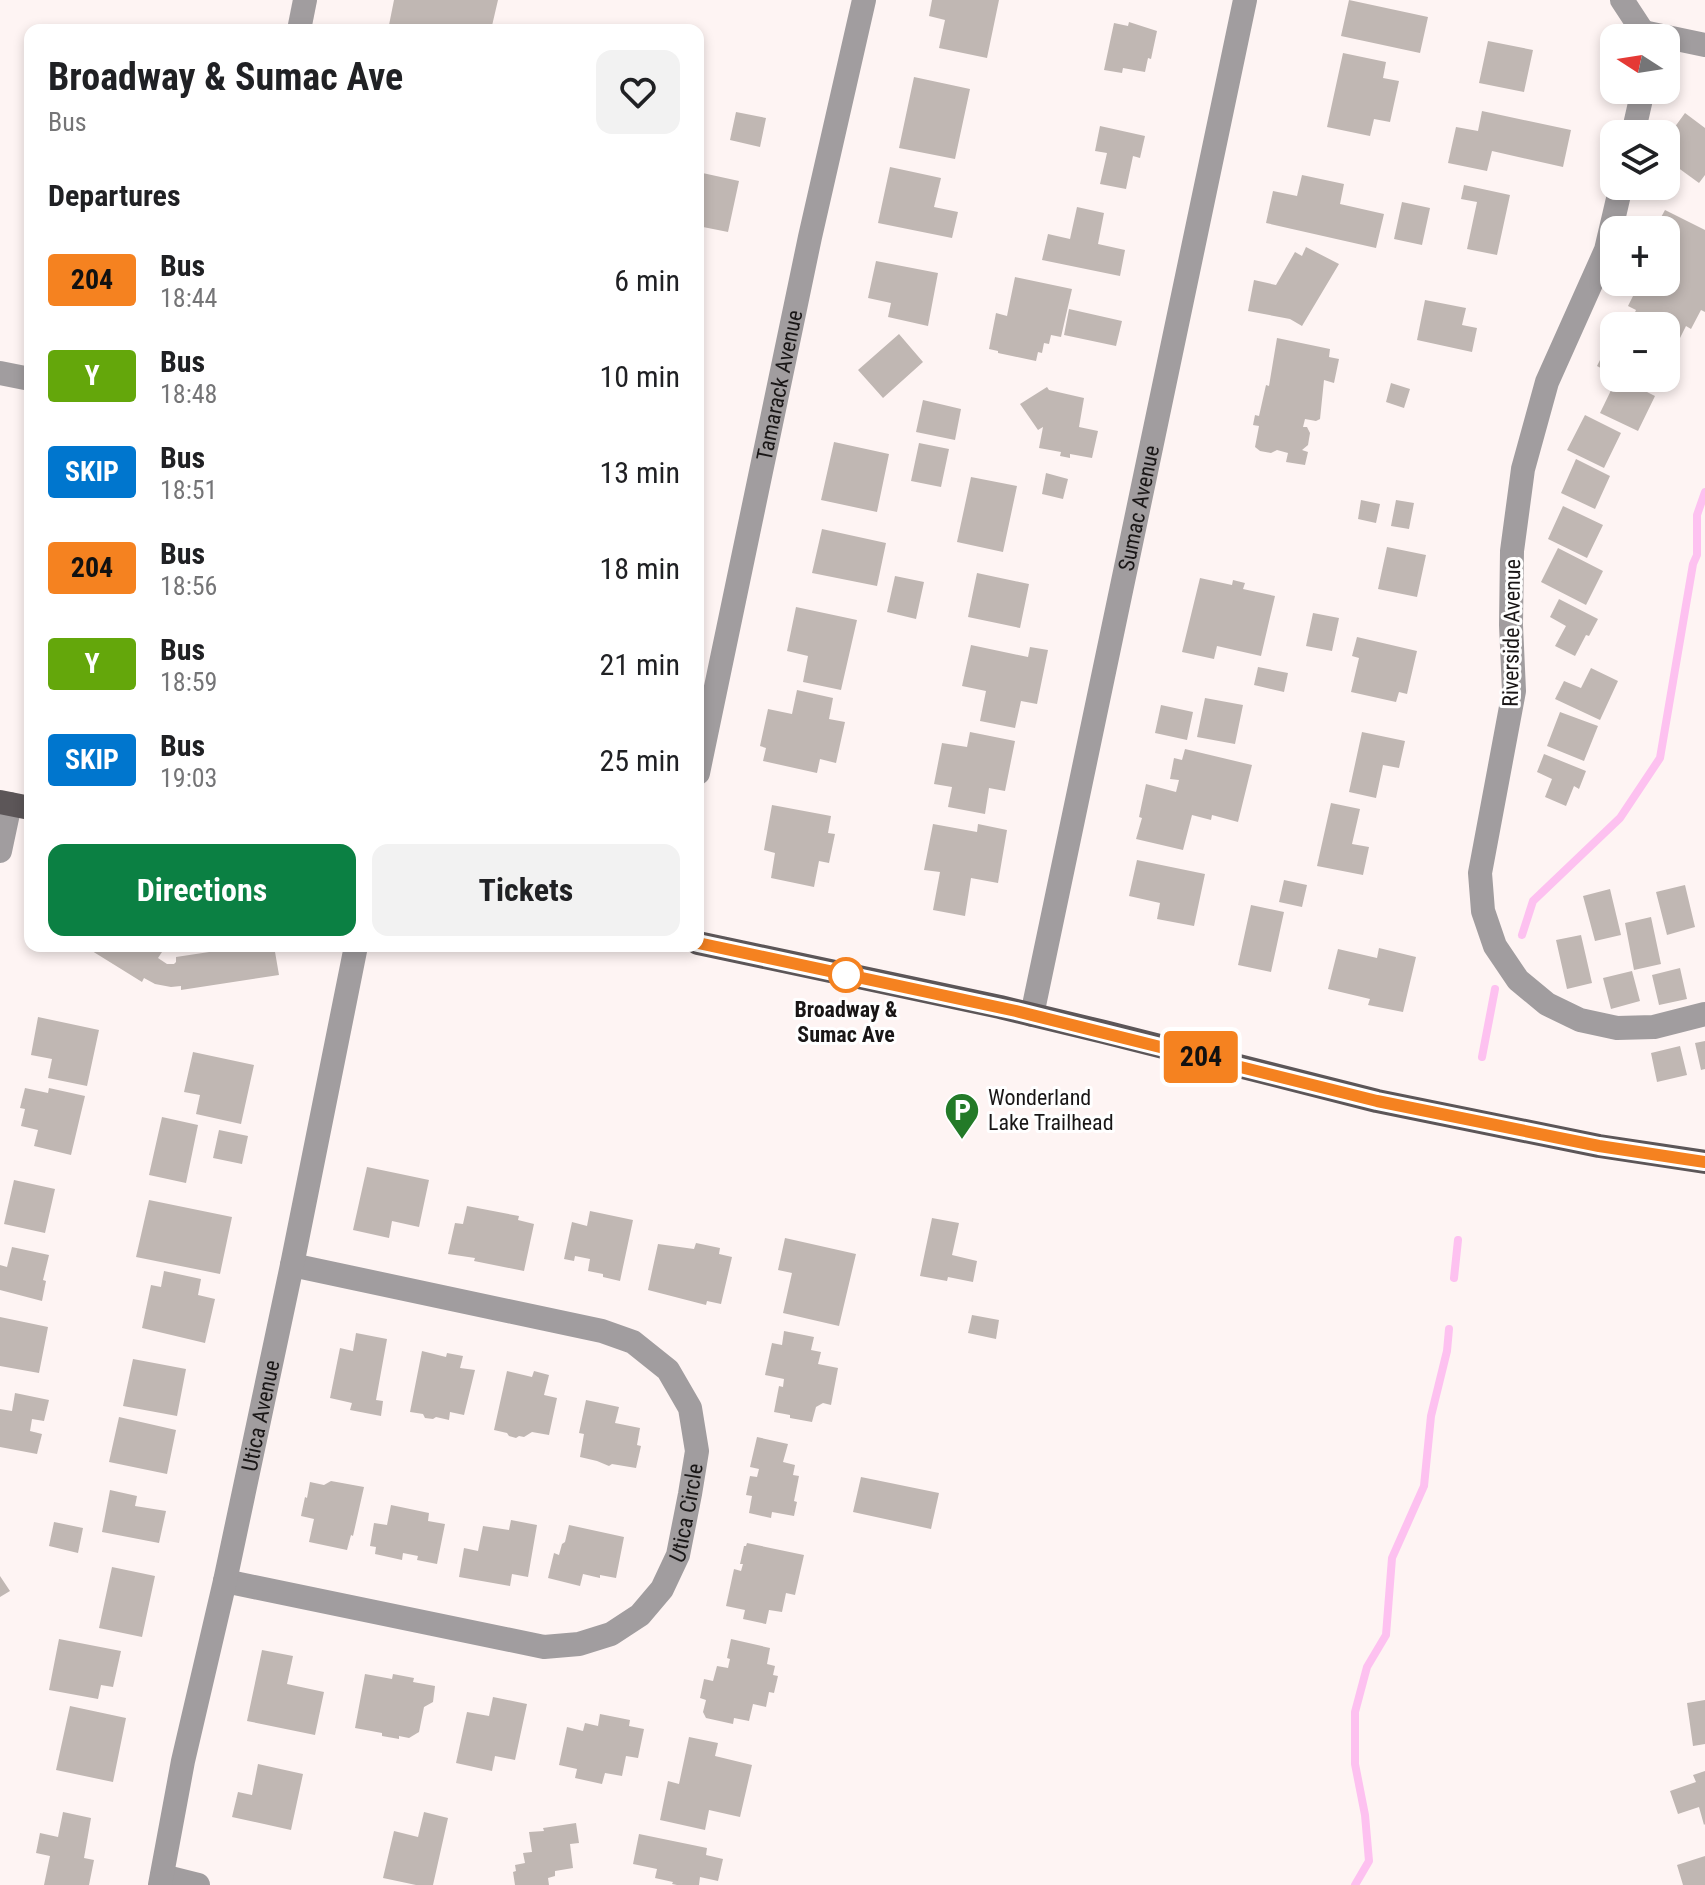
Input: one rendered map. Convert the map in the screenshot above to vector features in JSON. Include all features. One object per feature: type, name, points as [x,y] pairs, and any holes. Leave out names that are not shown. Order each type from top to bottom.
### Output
[{"type":"main road","points":[[704,944],[1032,1015],[1377,1101],[1599,1146],[1705,1162]]},
{"type":"street","points":[[300,24],[305,0]]},
{"type":"street","name":"Tamarack Avenue","points":[[704,744],[810,237],[864,0]]},
{"type":"street","name":"Sumac Avenue","points":[[1032,1015],[1245,0]]},
{"type":"street","points":[[1622,0],[1637,24]]},
{"type":"street","points":[[1680,41],[1705,45]]},
{"type":"street","name":"Riverside Avenue","points":[[1618,200],[1606,250],[1547,382],[1523,469],[1512,551],[1514,691],[1480,873],[1483,911],[1495,946],[1518,980],[1547,1004],[1580,1020],[1617,1028],[1654,1027],[1705,1014]]},
{"type":"street","points":[[0,373],[24,378]]},
{"type":"street","points":[[0,851],[13,804]]},
{"type":"street","name":"Utica Avenue","points":[[161,1880],[183,1761],[225,1581],[355,952]]},
{"type":"street","name":"Utica Circle","points":[[225,1581],[544,1647],[579,1644],[611,1634],[640,1615],[662,1589],[678,1555],[697,1451],[690,1408],[668,1370],[633,1342],[602,1331],[292,1265]]},
{"type":"street","points":[[161,1880],[198,1885]]},
{"type":"building","points":[[394,0],[498,0],[492,24],[389,24]]},
{"type":"building","points":[[932,0],[999,0],[987,58],[939,48],[945,20],[929,16]]},
{"type":"building","points":[[1349,0],[1428,17],[1420,53],[1341,36]]},
{"type":"building","points":[[1129,22],[1157,31],[1145,72],[1123,68],[1122,73],[1104,70],[1114,23],[1128,26]]},
{"type":"building","points":[[1488,41],[1533,50],[1524,92],[1479,83]]},
{"type":"building","points":[[1343,53],[1386,62],[1383,78],[1399,81],[1390,122],[1374,119],[1370,136],[1327,127]]},
{"type":"building","points":[[914,77],[970,89],[955,159],[899,148]]},
{"type":"building","points":[[1482,111],[1571,130],[1563,167],[1492,151],[1487,171],[1448,163],[1456,127],[1478,131]]},
{"type":"building","points":[[736,112],[766,118],[760,147],[730,140]]},
{"type":"building","points":[[1685,113],[1705,128],[1705,175],[1699,183],[1680,169],[1680,120]]},
{"type":"building","points":[[1100,126],[1145,136],[1140,158],[1133,156],[1126,189],[1100,184],[1107,153],[1095,151]]},
{"type":"building","points":[[890,167],[941,178],[934,207],[958,212],[952,238],[878,223]]},
{"type":"building","points":[[704,173],[739,181],[728,232],[704,227]]},
{"type":"building","points":[[1302,175],[1344,184],[1340,204],[1384,214],[1376,248],[1266,223],[1273,191],[1297,196]]},
{"type":"building","points":[[1464,185],[1510,195],[1497,255],[1467,249],[1477,202],[1461,199]]},
{"type":"building","points":[[1402,202],[1430,208],[1422,245],[1394,239]]},
{"type":"building","points":[[1077,207],[1104,213],[1098,244],[1125,250],[1120,276],[1042,260],[1048,234],[1070,239]]},
{"type":"building","points":[[1665,210],[1677,216],[1662,216]]},
{"type":"building","points":[[1680,218],[1705,230],[1705,312],[1701,310],[1691,329],[1686,326],[1680,338],[1680,312],[1635,312],[1628,306],[1633,296],[1680,296]]},
{"type":"building","points":[[1306,247],[1339,264],[1302,326],[1290,319],[1248,311],[1254,280],[1276,285],[1295,252],[1302,256]]},
{"type":"building","points":[[876,261],[938,273],[928,326],[888,317],[891,303],[868,298]]},
{"type":"building","points":[[1015,277],[1072,289],[1061,337],[1051,335],[1049,344],[1044,343],[1042,353],[1038,352],[1036,361],[989,349],[996,313],[1007,316]]},
{"type":"building","points":[[1425,300],[1466,308],[1462,325],[1477,328],[1472,352],[1417,340]]},
{"type":"building","points":[[1069,309],[1122,321],[1116,346],[1064,335]]},
{"type":"building","points":[[899,334],[923,362],[883,398],[858,370]]},
{"type":"building","points":[[1277,338],[1330,349],[1329,357],[1339,359],[1334,383],[1324,380],[1320,419],[1305,419],[1303,427],[1307,427],[1310,433],[1308,445],[1302,450],[1308,452],[1305,465],[1286,462],[1288,453],[1260,451],[1255,447],[1259,426],[1253,425],[1255,415],[1259,416],[1266,385],[1269,386]]},
{"type":"building","points":[[1391,383],[1410,389],[1404,408],[1386,402]]},
{"type":"building","points":[[1047,387],[1084,398],[1079,427],[1098,431],[1092,458],[1070,454],[1070,458],[1060,456],[1061,452],[1039,448],[1043,427],[1038,430],[1020,404]]},
{"type":"building","points":[[1610,392],[1647,392],[1655,396],[1638,431],[1600,413]]},
{"type":"building","points":[[923,400],[961,409],[955,440],[916,432]]},
{"type":"building","points":[[1585,415],[1621,433],[1604,468],[1567,450]]},
{"type":"building","points":[[834,442],[889,454],[877,512],[821,500]]},
{"type":"building","points":[[919,443],[949,449],[941,487],[911,481]]},
{"type":"building","points":[[1576,459],[1610,476],[1595,509],[1561,493]]},
{"type":"building","points":[[1046,473],[1068,479],[1063,499],[1042,494]]},
{"type":"building","points":[[971,477],[1017,486],[1003,552],[957,542]]},
{"type":"building","points":[[1361,500],[1380,504],[1376,523],[1358,519]]},
{"type":"building","points":[[1396,500],[1414,503],[1409,529],[1391,526]]},
{"type":"building","points":[[1563,506],[1603,525],[1587,558],[1548,539]]},
{"type":"building","points":[[822,529],[886,543],[877,586],[812,573]]},
{"type":"building","points":[[1387,547],[1426,555],[1417,597],[1378,589]]},
{"type":"building","points":[[1558,548],[1603,571],[1586,605],[1541,582]]},
{"type":"building","points":[[977,573],[1029,584],[1020,628],[968,617]]},
{"type":"building","points":[[895,576],[924,582],[916,619],[887,612]]},
{"type":"building","points":[[1200,578],[1232,585],[1233,580],[1245,583],[1243,589],[1275,596],[1261,656],[1217,646],[1214,659],[1182,652]]},
{"type":"building","points":[[1559,599],[1598,619],[1575,656],[1555,646],[1566,626],[1550,617]]},
{"type":"building","points":[[796,607],[857,620],[841,690],[803,682],[808,656],[787,651]]},
{"type":"building","points":[[1313,613],[1339,618],[1332,651],[1306,646]]},
{"type":"building","points":[[1357,637],[1417,651],[1407,694],[1399,692],[1396,702],[1351,692],[1359,658],[1352,656]]},
{"type":"building","points":[[971,645],[1028,657],[1030,647],[1048,650],[1037,704],[1021,701],[1015,728],[980,721],[986,691],[962,686]]},
{"type":"building","points":[[1258,667],[1288,673],[1284,692],[1254,685]]},
{"type":"building","points":[[1591,668],[1618,681],[1600,720],[1555,699],[1564,681],[1581,688]]},
{"type":"building","points":[[797,690],[833,698],[829,719],[845,722],[836,763],[820,759],[817,773],[763,761],[766,748],[760,746],[768,709],[792,714]]},
{"type":"building","points":[[1205,698],[1243,705],[1235,744],[1197,737]]},
{"type":"building","points":[[1161,705],[1193,712],[1187,740],[1155,733]]},
{"type":"building","points":[[1560,712],[1598,726],[1584,761],[1547,746]]},
{"type":"building","points":[[970,732],[1015,741],[1005,791],[989,788],[985,814],[948,807],[952,787],[934,784],[942,743],[967,747]]},
{"type":"building","points":[[1362,732],[1405,741],[1399,768],[1383,765],[1376,798],[1349,792]]},
{"type":"building","points":[[1185,749],[1252,765],[1238,822],[1212,815],[1211,820],[1192,815],[1183,850],[1136,839],[1146,784],[1176,792],[1179,780],[1170,779],[1174,758],[1182,760]]},
{"type":"building","points":[[1544,754],[1586,771],[1579,789],[1574,786],[1566,806],[1545,797],[1552,779],[1537,772]]},
{"type":"building","points":[[1331,803],[1360,809],[1352,844],[1369,847],[1363,875],[1317,866]]},
{"type":"building","points":[[772,805],[831,816],[828,833],[835,834],[829,863],[819,861],[814,887],[771,878],[775,853],[764,850]]},
{"type":"building","points":[[933,824],[977,832],[978,824],[1007,830],[998,883],[971,878],[965,916],[933,910],[940,872],[924,870]]},
{"type":"building","points":[[1137,860],[1205,874],[1194,926],[1157,919],[1160,903],[1129,896]]},
{"type":"building","points":[[1284,880],[1307,885],[1302,907],[1279,902]]},
{"type":"building","points":[[1685,885],[1695,927],[1667,935],[1656,892]]},
{"type":"building","points":[[1610,889],[1621,935],[1595,941],[1583,896]]},
{"type":"building","points":[[1251,905],[1284,912],[1271,972],[1238,965]]},
{"type":"building","points":[[1651,917],[1661,964],[1634,970],[1625,923]]},
{"type":"building","points":[[1581,935],[1592,983],[1567,989],[1556,940]]},
{"type":"building","points":[[1379,948],[1416,957],[1403,1012],[1368,1005],[1370,999],[1328,989],[1338,949],[1377,958]]},
{"type":"building","points":[[94,952],[162,952],[158,958],[167,964],[174,964],[176,957],[209,952],[275,952],[279,975],[181,990],[181,986],[155,984],[144,978],[142,982]]},
{"type":"building","points":[[1680,968],[1687,999],[1659,1005],[1652,975]]},
{"type":"building","points":[[1632,971],[1640,1001],[1611,1009],[1603,978]]},
{"type":"building","points":[[38,1017],[99,1030],[87,1086],[48,1078],[52,1059],[31,1055]]},
{"type":"building","points":[[1705,1041],[1705,1069],[1701,1070],[1695,1043]]},
{"type":"building","points":[[1680,1046],[1687,1075],[1657,1082],[1651,1053]]},
{"type":"building","points":[[193,1052],[254,1065],[241,1124],[196,1114],[200,1095],[184,1092]]},
{"type":"building","points":[[25,1088],[48,1093],[49,1088],[85,1096],[71,1155],[34,1146],[38,1130],[21,1126],[25,1109],[20,1108]]},
{"type":"building","points":[[162,1117],[198,1125],[186,1183],[149,1175]]},
{"type":"building","points":[[219,1130],[248,1136],[242,1164],[213,1158]]},
{"type":"building","points":[[367,1167],[429,1180],[419,1227],[392,1221],[389,1238],[353,1230]]},
{"type":"building","points":[[14,1180],[55,1189],[45,1233],[4,1224]]},
{"type":"building","points":[[149,1200],[232,1217],[220,1274],[136,1257]]},
{"type":"building","points":[[467,1206],[519,1216],[518,1220],[534,1224],[524,1271],[448,1254],[455,1223],[463,1224]]},
{"type":"building","points":[[590,1211],[633,1220],[620,1281],[588,1271],[590,1259],[575,1256],[574,1261],[564,1259],[572,1222],[587,1226]]},
{"type":"building","points":[[932,1218],[959,1223],[952,1255],[977,1261],[973,1282],[920,1276]]},
{"type":"building","points":[[785,1238],[856,1254],[839,1326],[783,1313],[792,1273],[778,1270]]},
{"type":"building","points":[[696,1243],[720,1248],[719,1254],[732,1257],[721,1304],[707,1301],[706,1305],[648,1290],[658,1244],[694,1249]]},
{"type":"building","points":[[12,1247],[49,1255],[42,1301],[0,1290],[0,1265],[7,1267]]},
{"type":"building","points":[[164,1271],[201,1279],[198,1295],[215,1299],[205,1343],[142,1328],[151,1285],[161,1287]]},
{"type":"building","points":[[972,1315],[999,1320],[996,1339],[968,1333]]},
{"type":"building","points":[[0,1317],[48,1327],[39,1373],[0,1366]]},
{"type":"building","points":[[784,1331],[814,1337],[811,1350],[821,1352],[818,1364],[838,1368],[831,1405],[823,1403],[816,1407],[812,1422],[774,1412],[779,1386],[783,1387],[784,1379],[765,1375],[772,1343],[782,1345]]},
{"type":"building","points":[[356,1333],[387,1339],[376,1400],[383,1401],[381,1416],[350,1410],[352,1403],[330,1398],[340,1348],[353,1351]]},
{"type":"building","points":[[422,1351],[446,1357],[447,1353],[463,1356],[460,1368],[475,1370],[464,1415],[450,1412],[449,1420],[425,1418],[423,1414],[410,1412]]},
{"type":"building","points":[[133,1359],[186,1369],[177,1416],[123,1406]]},
{"type":"building","points":[[507,1371],[532,1377],[534,1371],[549,1375],[544,1395],[557,1398],[549,1435],[532,1432],[516,1438],[494,1430]]},
{"type":"building","points":[[15,1393],[49,1400],[44,1421],[32,1419],[30,1431],[42,1434],[37,1454],[0,1447],[0,1409],[12,1411]]},
{"type":"building","points":[[586,1400],[619,1407],[615,1423],[640,1428],[637,1445],[641,1446],[636,1468],[609,1466],[580,1457],[584,1434],[579,1433]]},
{"type":"building","points":[[119,1417],[176,1430],[167,1474],[109,1462]]},
{"type":"building","points":[[757,1437],[788,1444],[783,1462],[795,1465],[793,1475],[799,1476],[794,1516],[772,1512],[771,1518],[749,1513],[752,1496],[746,1495],[750,1476],[757,1477],[759,1469],[750,1467]]},
{"type":"building","points":[[861,1477],[939,1493],[931,1529],[853,1512]]},
{"type":"building","points":[[331,1481],[364,1487],[347,1550],[309,1542],[314,1519],[301,1516],[310,1482],[324,1485]]},
{"type":"building","points":[[110,1490],[137,1496],[135,1506],[166,1511],[159,1543],[102,1532]]},
{"type":"building","points":[[391,1505],[429,1513],[428,1521],[445,1524],[437,1564],[403,1553],[402,1560],[375,1554],[376,1547],[370,1546],[374,1523],[387,1525]]},
{"type":"building","points":[[511,1520],[537,1525],[528,1577],[512,1574],[510,1586],[459,1577],[464,1548],[478,1551],[483,1526],[509,1530]]},
{"type":"building","points":[[54,1522],[83,1528],[78,1553],[49,1546]]},
{"type":"building","points":[[569,1525],[624,1537],[616,1578],[583,1574],[580,1586],[548,1578],[554,1553],[559,1555]]},
{"type":"building","points":[[747,1543],[804,1555],[795,1595],[786,1593],[782,1612],[769,1610],[766,1624],[743,1619],[745,1610],[726,1606],[734,1569],[741,1571],[743,1564],[740,1564]]},
{"type":"building","points":[[112,1567],[155,1576],[142,1637],[99,1628]]},
{"type":"building","points":[[0,1576],[10,1591],[0,1597]]},
{"type":"building","points":[[59,1639],[121,1651],[113,1687],[101,1685],[98,1699],[49,1690]]},
{"type":"building","points":[[731,1639],[770,1648],[767,1664],[775,1666],[773,1675],[778,1676],[774,1693],[769,1692],[766,1707],[753,1704],[749,1721],[734,1718],[733,1724],[706,1718],[703,1712],[706,1700],[700,1698],[704,1679],[713,1681],[717,1666],[728,1668]]},
{"type":"building","points":[[262,1650],[293,1656],[287,1684],[324,1692],[315,1735],[247,1721]]},
{"type":"building","points":[[365,1674],[392,1679],[393,1674],[435,1686],[433,1702],[424,1707],[419,1732],[409,1738],[399,1736],[399,1739],[355,1728]]},
{"type":"building","points":[[493,1697],[527,1704],[515,1760],[495,1756],[492,1771],[456,1763],[467,1712],[489,1716]]},
{"type":"building","points":[[1705,1700],[1705,1744],[1693,1746],[1687,1703]]},
{"type":"building","points":[[70,1706],[126,1718],[113,1782],[56,1770]]},
{"type":"building","points":[[600,1714],[630,1720],[629,1726],[644,1729],[638,1758],[626,1756],[622,1776],[605,1773],[602,1784],[575,1778],[577,1769],[559,1765],[567,1727],[583,1731],[585,1723],[598,1726]]},
{"type":"building","points":[[689,1737],[718,1743],[715,1756],[752,1765],[740,1817],[709,1810],[705,1830],[660,1820],[668,1781],[679,1784]]},
{"type":"building","points":[[258,1764],[303,1774],[291,1830],[232,1817],[238,1792],[252,1795]]},
{"type":"building","points":[[1705,1771],[1704,1825],[1699,1807],[1678,1814],[1670,1791],[1696,1782],[1693,1775]]},
{"type":"building","points":[[63,1812],[91,1818],[84,1858],[94,1860],[89,1885],[44,1885],[50,1856],[36,1853],[40,1833],[58,1837]]},
{"type":"building","points":[[424,1812],[448,1818],[433,1885],[383,1878],[394,1831],[418,1837]]},
{"type":"building","points":[[576,1823],[579,1843],[570,1844],[573,1868],[555,1871],[555,1876],[548,1878],[549,1885],[515,1885],[515,1865],[525,1863],[523,1853],[532,1852],[529,1832]]},
{"type":"building","points":[[639,1834],[707,1848],[706,1855],[723,1859],[718,1881],[700,1877],[699,1885],[677,1885],[655,1878],[657,1869],[633,1864]]},
{"type":"building","points":[[1705,1856],[1705,1885],[1683,1885],[1677,1865]]},
{"type":"waterway","points":[[1522,935],[1533,901],[1620,818],[1660,758],[1697,555],[1697,515],[1705,492]]},
{"type":"waterway","points":[[1482,1057],[1495,989]]},
{"type":"waterway","points":[[1454,1278],[1458,1240]]},
{"type":"waterway","points":[[1355,1885],[1369,1861],[1365,1815],[1355,1764],[1355,1712],[1367,1667],[1386,1635],[1392,1558],[1424,1486],[1431,1416],[1447,1351],[1449,1329]]},
{"type":"bus line","name":"204","points":[[704,944],[1016,1011],[1377,1101],[1599,1146],[1705,1162]]},
{"type":"place","name":"Broadway & Sumac Ave","points":[[846,975]]},
{"type":"place","name":"Wonderland Lake Trailhead","points":[[962,1141]]}]
